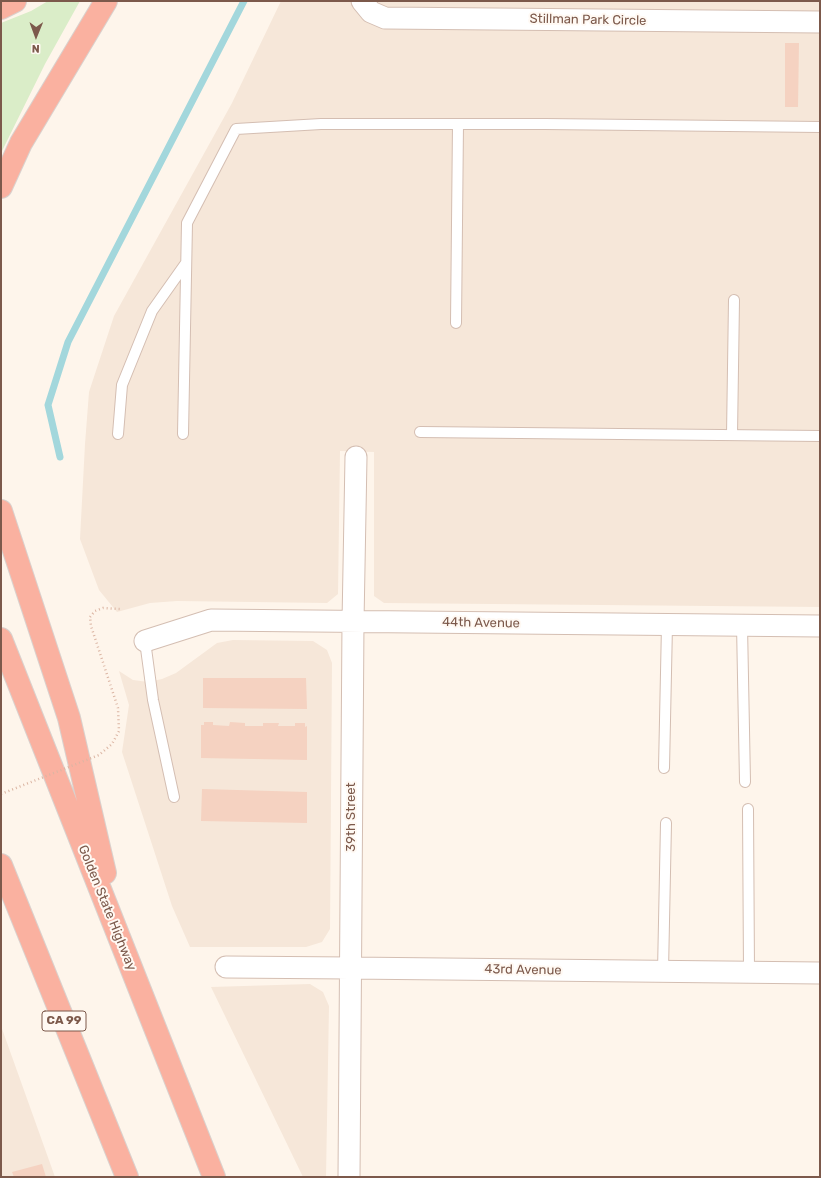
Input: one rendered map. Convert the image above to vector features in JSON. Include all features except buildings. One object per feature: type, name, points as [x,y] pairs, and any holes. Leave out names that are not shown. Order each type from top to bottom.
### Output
[{"type":"highway","points":[[1,8],[15,1]]},
{"type":"highway","points":[[1,187],[21,143],[106,1]]},
{"type":"highway","points":[[1,511],[69,718],[122,946]]},
{"type":"highway","name":"Golden State Highway","points":[[1,639],[214,1177]]},
{"type":"highway","name":"CA 99","points":[[1,865],[127,1177]]},
{"type":"street","name":"Stillman Park Circle","points":[[362,1],[371,12],[385,18],[820,22]]},
{"type":"street","name":"39th Street","points":[[349,1177],[352,622],[356,457]]},
{"type":"street","name":"44th Avenue","points":[[145,641],[211,620],[820,626]]},
{"type":"street","name":"43rd Avenue","points":[[226,967],[820,973]]},
{"type":"lane","points":[[183,434],[187,223],[236,128],[321,124],[820,127]]},
{"type":"lane","points":[[456,323],[458,124]]},
{"type":"lane","points":[[118,434],[122,384],[152,311],[186,263]]},
{"type":"lane","points":[[732,435],[734,300]]},
{"type":"lane","points":[[420,432],[820,436]]},
{"type":"lane","points":[[664,768],[667,625]]},
{"type":"lane","points":[[742,625],[745,782]]},
{"type":"lane","points":[[145,641],[153,700],[174,797]]},
{"type":"lane","points":[[748,809],[749,972]]},
{"type":"lane","points":[[663,971],[666,823]]},
{"type":"path","points":[[1,794],[99,755],[112,744],[119,731],[118,708],[91,626],[90,617],[95,611],[103,608],[120,609]]},
{"type":"shaded area","points":[[281,1],[820,1],[820,607],[384,603],[374,596],[374,452],[340,451],[338,594],[327,603],[177,601],[150,603],[117,612],[99,590],[80,539],[89,392],[114,316],[232,103]]},
{"type":"shaded area","points":[[233,640],[313,641],[327,650],[332,663],[330,929],[322,942],[306,947],[190,947],[172,906],[122,752],[129,705],[119,671],[133,680],[148,682],[162,679],[176,673],[217,643]]},
{"type":"shaded area","points":[[310,984],[323,992],[329,1006],[326,1177],[303,1177],[211,987]]},
{"type":"shaded area","points":[[1,1026],[55,1177],[1,1177]]},
{"type":"green space","points":[[48,1],[80,1],[45,64],[1,153],[1,23],[31,11]]},
{"type":"waterway","points":[[60,457],[48,405],[68,342],[244,1]]}]
